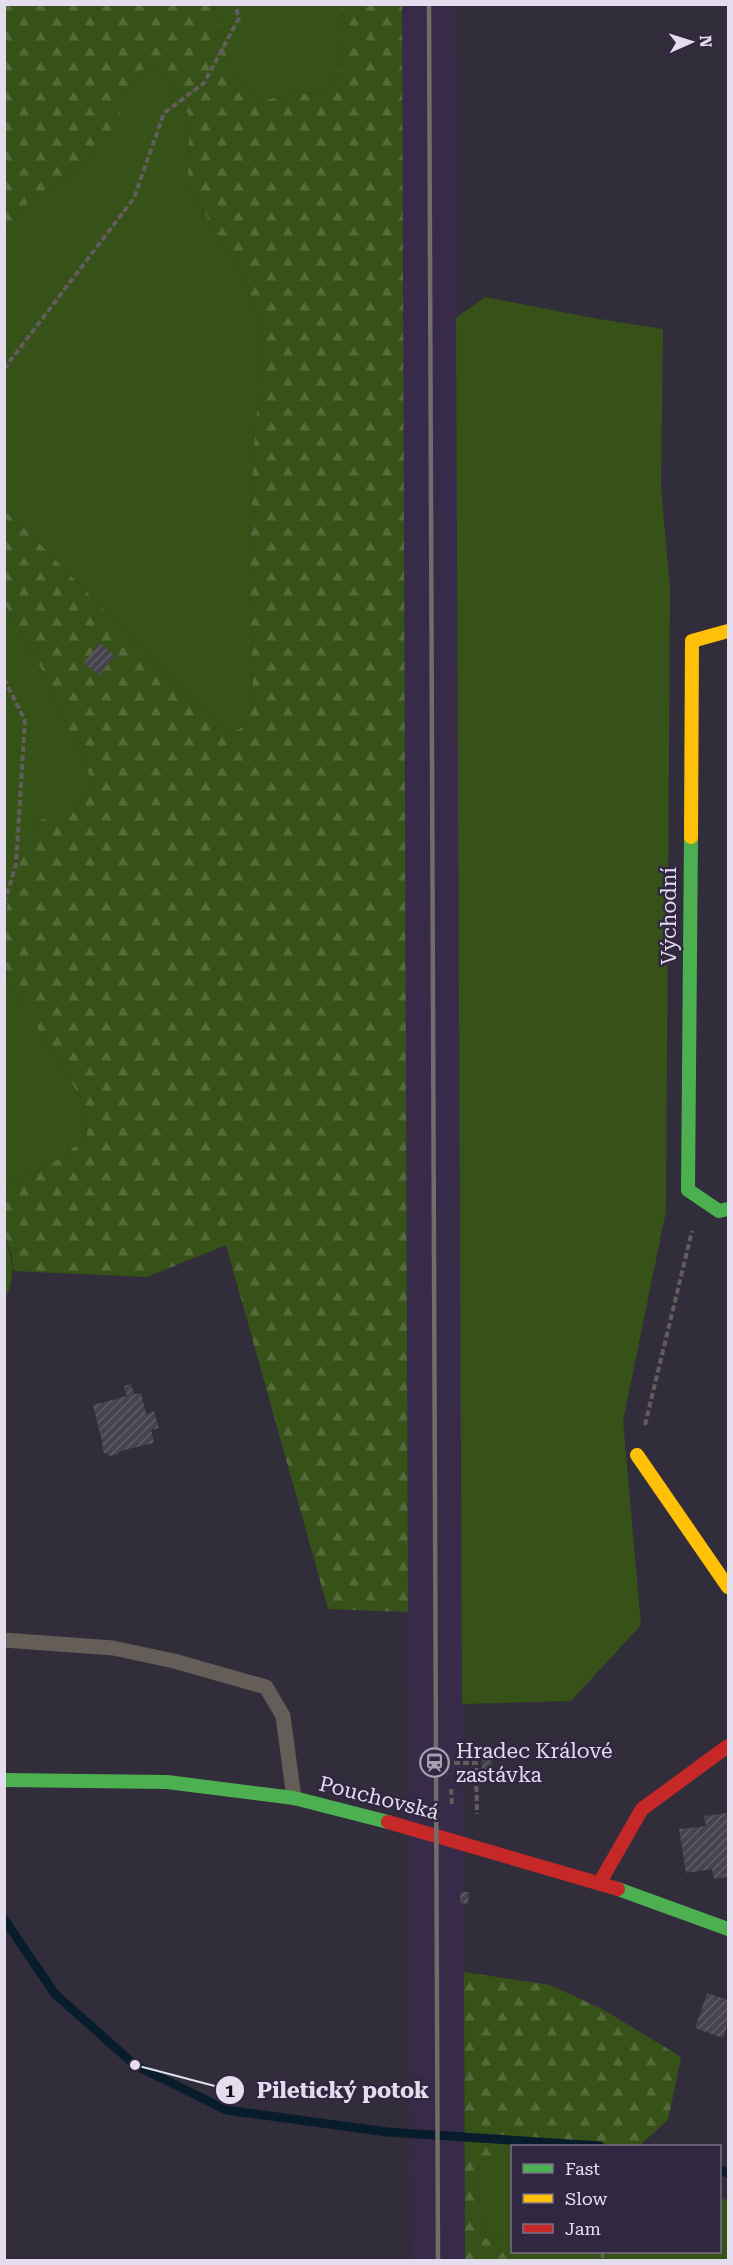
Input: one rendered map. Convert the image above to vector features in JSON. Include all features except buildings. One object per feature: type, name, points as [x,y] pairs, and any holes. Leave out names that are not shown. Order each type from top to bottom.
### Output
[{"type":"street","name":"Východní","points":[[700,1199],[688,1191],[692,641],[729,631]]},
{"type":"street","points":[[700,1199],[724,1210]]},
{"type":"street","points":[[637,1455],[729,1587]]},
{"type":"street","points":[[600,1882],[642,1809],[729,1746]]},
{"type":"street","name":"Pouchovská","points":[[4,1780],[167,1782],[294,1798],[435,1834],[600,1882],[729,1929]]},
{"type":"lane","points":[[4,1640],[113,1648],[266,1687],[283,1716],[294,1798]]},
{"type":"path","points":[[4,369],[134,198],[164,114],[204,83],[239,18],[235,4]]},
{"type":"path","points":[[4,679],[25,720],[16,864],[4,904]]},
{"type":"path","points":[[637,1455],[700,1199]]},
{"type":"path","points":[[454,1763],[476,1763],[477,1814]]},
{"type":"path","points":[[451,1789],[452,1808]]},
{"type":"shaded area","points":[[402,5],[455,5],[465,2260],[411,2260]]},
{"type":"green space","points":[[5,5],[213,5],[226,53],[242,86],[262,100],[324,91],[342,68],[341,5],[402,5],[408,1612],[328,1609],[226,1245],[147,1277],[13,1271],[12,1256],[5,1235],[5,1185],[49,1165],[87,1135],[85,1104],[8,981],[5,921],[8,900],[18,859],[26,840],[36,825],[43,819],[76,804],[96,790],[42,670],[5,604],[5,512],[17,520],[194,703],[230,732],[247,726],[253,696],[249,584],[253,459],[263,330],[244,277],[188,186],[189,116],[165,72],[147,65],[128,89],[118,120],[84,167],[32,198],[5,230]]},
{"type":"green space","points":[[213,5],[341,5],[342,68],[324,91],[262,100],[242,86],[226,53]]},
{"type":"green space","points":[[147,65],[165,72],[189,116],[188,186],[244,277],[263,330],[253,459],[249,584],[253,696],[247,726],[230,732],[194,703],[17,520],[5,512],[5,230],[32,198],[84,167],[117,120],[128,89]]},
{"type":"green space","points":[[485,297],[663,329],[661,487],[670,589],[666,1211],[623,1421],[641,1625],[571,1701],[462,1704],[456,318]]},
{"type":"green space","points":[[5,604],[42,670],[96,790],[74,806],[37,823],[15,862],[5,912]]},
{"type":"green space","points":[[4,964],[8,981],[85,1104],[87,1135],[49,1165],[5,1185]]},
{"type":"green space","points":[[4,1235],[12,1267],[11,1283],[5,1299]]},
{"type":"green space","points":[[464,1972],[550,1985],[604,2010],[681,2057],[668,2120],[640,2145],[511,2145],[511,2160],[478,2158],[481,2238],[509,2239],[509,2260],[465,2260]]},
{"type":"green space","points":[[478,2157],[511,2160],[511,2253],[721,2253],[721,2198],[728,2201],[728,2260],[509,2260],[509,2239],[481,2238]]},
{"type":"waterway","points":[[4,1919],[55,1994],[135,2065],[226,2110],[387,2132],[585,2145]]},
{"type":"waterway","points":[[721,2170],[728,2173]]},
{"type":"railway","points":[[429,4],[438,2260]]},
{"type":"traffic: fast","points":[[691,837],[688,1190],[719,1211],[728,1209]]},
{"type":"traffic: fast","points":[[4,1780],[167,1782],[294,1798],[388,1822]]},
{"type":"traffic: fast","points":[[618,1889],[728,1929]]},
{"type":"traffic: slow","points":[[691,837],[692,641],[728,631]]},
{"type":"traffic: slow","points":[[637,1455],[728,1587]]},
{"type":"traffic: jam","points":[[600,1882],[642,1809],[728,1746]]},
{"type":"traffic: jam","points":[[388,1822],[618,1889]]},
{"type":"place","name":"Hradec Králové zastávka","points":[[435,1763]]},
{"type":"place","name":"Piletický potok","points":[[135,2065]]}]
